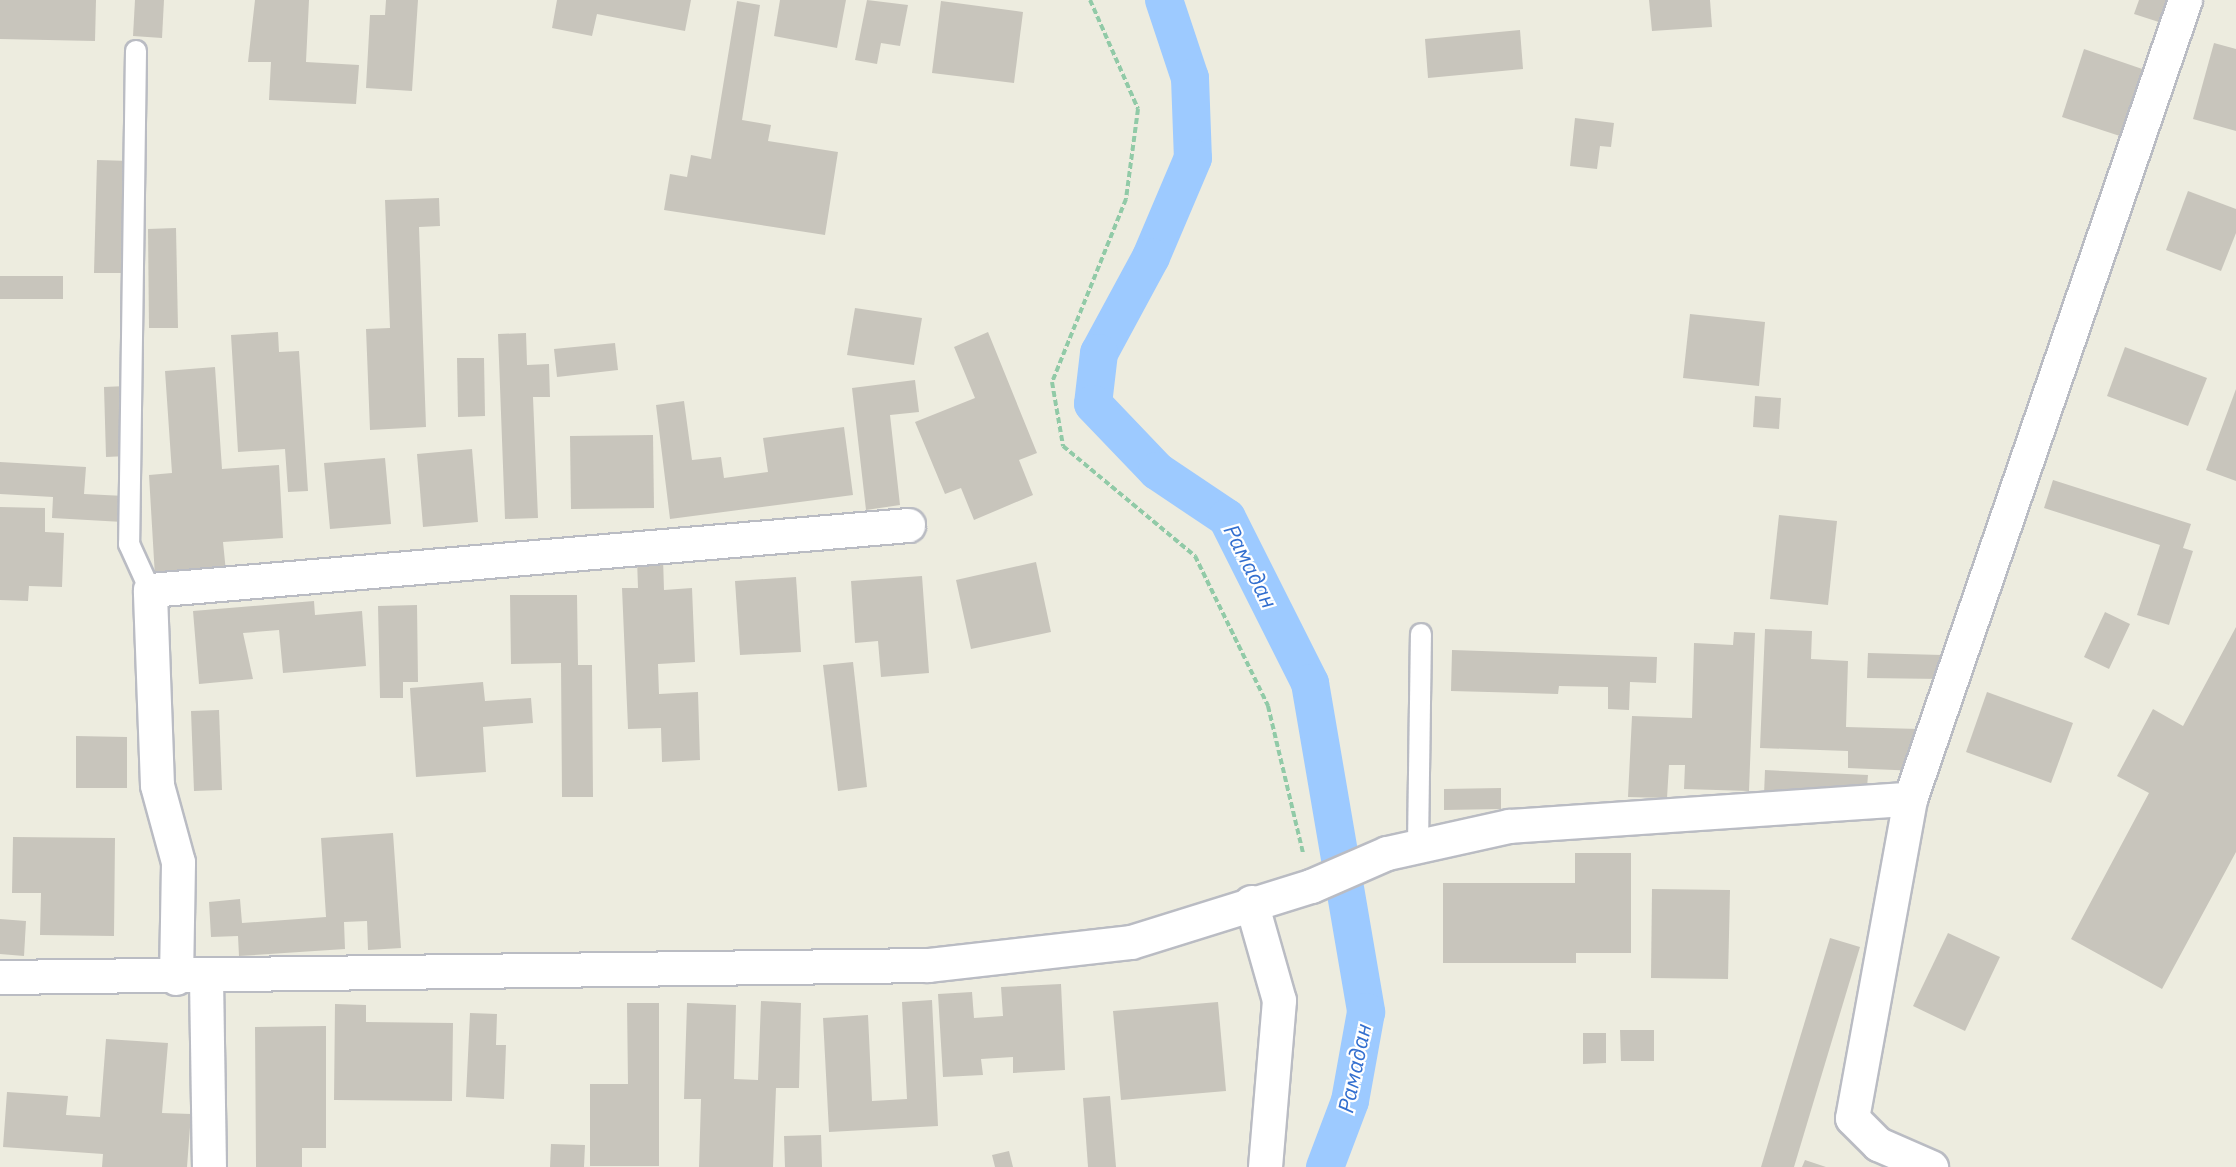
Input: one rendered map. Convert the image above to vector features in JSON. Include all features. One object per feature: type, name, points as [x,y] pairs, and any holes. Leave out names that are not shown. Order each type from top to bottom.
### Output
[{"type":"street","points":[[1931,1167],[1878,1144],[1852,1118],[1910,799],[2185,0]]},
{"type":"street","points":[[209,1167],[178,862],[157,785],[150,590],[908,525]]},
{"type":"street","points":[[0,977],[191,978],[928,965],[1131,942],[1251,902],[1311,886],[1402,850],[1509,826],[1910,799]]},
{"type":"street","points":[[1251,902],[1279,1000],[1265,1167]]},
{"type":"lane","points":[[136,51],[129,544],[150,590]]},
{"type":"lane","points":[[1402,850],[1421,634]]},
{"type":"path","points":[[1090,0],[1138,109],[1126,199],[1052,382],[1063,446],[1195,556],[1268,706],[1311,886]]},
{"type":"building","points":[[0,0],[96,0],[95,41],[0,39]]},
{"type":"building","points":[[135,0],[164,0],[162,38],[133,36]]},
{"type":"building","points":[[255,0],[309,0],[306,62],[359,65],[356,104],[269,100],[271,62],[248,62]]},
{"type":"building","points":[[386,0],[418,0],[412,91],[366,88],[370,15],[385,15]]},
{"type":"building","points":[[557,0],[691,0],[685,31],[597,14],[592,36],[552,28]]},
{"type":"building","points":[[780,0],[846,0],[837,48],[774,36]]},
{"type":"building","points":[[867,0],[908,5],[900,46],[881,43],[877,64],[855,60]]},
{"type":"building","points":[[1649,0],[1710,0],[1712,27],[1652,31]]},
{"type":"building","points":[[2139,0],[2173,0],[2165,24],[2134,14]]},
{"type":"building","points":[[737,1],[760,5],[742,120],[771,125],[768,141],[838,152],[825,235],[664,210],[670,174],[687,177],[691,155],[711,159]]},
{"type":"building","points":[[941,1],[1023,12],[1014,83],[932,73]]},
{"type":"building","points":[[1520,30],[1523,69],[1428,78],[1425,39]]},
{"type":"building","points":[[2214,43],[2236,49],[2236,131],[2193,119]]},
{"type":"building","points":[[2084,49],[2151,72],[2129,139],[2062,117]]},
{"type":"building","points":[[1575,118],[1614,123],[1611,147],[1600,146],[1597,169],[1570,166]]},
{"type":"building","points":[[97,160],[130,161],[127,273],[94,273]]},
{"type":"building","points":[[2188,191],[2236,209],[2236,233],[2221,271],[2166,250]]},
{"type":"building","points":[[439,198],[440,226],[419,227],[426,427],[370,430],[366,329],[390,328],[385,200]]},
{"type":"building","points":[[176,228],[178,328],[149,328],[148,229]]},
{"type":"building","points":[[0,276],[63,276],[63,299],[0,299]]},
{"type":"building","points":[[855,308],[922,318],[914,365],[847,355]]},
{"type":"building","points":[[1690,314],[1765,322],[1759,386],[1683,378]]},
{"type":"building","points":[[278,332],[279,352],[299,351],[308,491],[288,492],[285,449],[238,452],[231,335]]},
{"type":"building","points":[[988,332],[1037,453],[1019,460],[1033,495],[974,520],[961,488],[945,494],[915,422],[975,398],[954,347]]},
{"type":"building","points":[[526,333],[527,365],[549,364],[550,397],[533,397],[538,518],[505,519],[498,334]]},
{"type":"building","points":[[615,343],[618,370],[557,377],[554,349]]},
{"type":"building","points":[[2125,347],[2207,378],[2188,426],[2107,396]]},
{"type":"building","points":[[457,358],[484,358],[485,416],[458,417]]},
{"type":"building","points":[[215,367],[222,469],[279,465],[283,538],[223,542],[226,572],[155,577],[149,475],[172,473],[165,371]]},
{"type":"building","points":[[915,380],[919,412],[890,415],[900,505],[866,510],[852,388]]},
{"type":"building","points":[[126,386],[128,456],[106,457],[104,387]]},
{"type":"building","points":[[2236,389],[2236,481],[2206,470]]},
{"type":"building","points":[[1755,396],[1781,398],[1779,429],[1753,427]]},
{"type":"building","points":[[684,401],[692,460],[721,457],[724,478],[768,472],[763,438],[844,427],[853,495],[670,519],[656,405]]},
{"type":"building","points":[[653,435],[654,508],[571,509],[570,436]]},
{"type":"building","points":[[472,449],[478,522],[423,527],[417,454]]},
{"type":"building","points":[[385,458],[391,524],[330,529],[324,463]]},
{"type":"building","points":[[0,462],[86,467],[84,494],[125,496],[123,522],[52,518],[53,497],[0,494]]},
{"type":"building","points":[[2053,480],[2191,524],[2183,548],[2193,551],[2169,625],[2137,615],[2160,545],[2044,508]]},
{"type":"building","points":[[0,507],[45,508],[45,532],[64,533],[62,587],[29,586],[28,601],[0,600]]},
{"type":"building","points":[[1779,515],[1837,521],[1828,605],[1770,599]]},
{"type":"building","points":[[663,558],[664,590],[692,588],[695,662],[658,664],[659,694],[698,692],[700,760],[662,762],[661,728],[628,729],[622,588],[638,588],[637,559]]},
{"type":"building","points":[[1036,562],[1051,632],[971,649],[956,580]]},
{"type":"building","points":[[922,576],[929,673],[881,677],[878,641],[855,643],[851,581]]},
{"type":"building","points":[[796,577],[801,652],[740,655],[735,581]]},
{"type":"building","points":[[510,595],[577,595],[578,665],[592,665],[593,797],[562,797],[561,663],[511,664]]},
{"type":"building","points":[[314,601],[315,615],[362,611],[366,666],[283,673],[279,630],[243,633],[253,679],[199,684],[193,611]]},
{"type":"building","points":[[417,605],[418,682],[403,682],[403,698],[380,698],[378,606]]},
{"type":"building","points":[[2105,612],[2130,624],[2109,669],[2084,657]]},
{"type":"building","points":[[2236,627],[2236,852],[2162,989],[2071,939],[2149,793],[2117,776],[2153,709],[2183,726]]},
{"type":"building","points":[[1765,629],[1812,631],[1811,659],[1848,661],[1846,727],[1919,729],[1918,771],[1848,768],[1848,751],[1760,748]]},
{"type":"building","points":[[1734,632],[1755,633],[1749,791],[1684,789],[1685,765],[1669,765],[1667,798],[1628,797],[1632,716],[1692,718],[1694,643],[1733,645]]},
{"type":"building","points":[[1452,650],[1657,657],[1656,683],[1630,682],[1629,710],[1608,709],[1608,687],[1559,686],[1558,694],[1451,691]]},
{"type":"building","points":[[1868,653],[1942,655],[1941,679],[1867,678]]},
{"type":"building","points":[[853,662],[867,787],[838,791],[823,665]]},
{"type":"building","points":[[483,682],[485,701],[531,698],[533,723],[483,727],[486,772],[416,777],[410,688]]},
{"type":"building","points":[[1987,692],[2073,723],[2051,783],[1966,752]]},
{"type":"building","points":[[219,710],[222,790],[194,791],[191,711]]},
{"type":"building","points":[[76,736],[127,737],[127,788],[76,788]]},
{"type":"building","points":[[1765,770],[1868,775],[1866,800],[1764,795]]},
{"type":"building","points":[[1501,788],[1501,809],[1444,810],[1444,789]]},
{"type":"building","points":[[393,833],[401,948],[368,950],[367,921],[344,922],[345,949],[239,956],[238,936],[211,937],[209,902],[240,899],[242,923],[326,917],[321,838]]},
{"type":"building","points":[[13,837],[115,838],[114,936],[40,935],[41,893],[12,893]]},
{"type":"building","points":[[1575,853],[1631,853],[1631,953],[1576,953],[1576,963],[1443,963],[1443,883],[1575,883]]},
{"type":"building","points":[[1652,889],[1730,890],[1728,979],[1651,978]]},
{"type":"building","points":[[0,919],[26,921],[24,956],[0,954]]},
{"type":"building","points":[[1948,933],[2000,957],[1965,1031],[1913,1006]]},
{"type":"building","points":[[1830,938],[1860,947],[1794,1167],[1761,1167]]},
{"type":"building","points":[[1061,984],[1065,1070],[1013,1073],[1013,1057],[981,1059],[983,1075],[943,1077],[938,994],[972,992],[974,1018],[1003,1016],[1001,987]]},
{"type":"building","points":[[932,1000],[938,1126],[829,1132],[823,1018],[868,1015],[872,1101],[907,1099],[902,1002]]},
{"type":"building","points":[[761,1001],[801,1003],[799,1088],[776,1088],[773,1167],[699,1167],[701,1099],[684,1099],[687,1003],[736,1005],[734,1079],[758,1080]]},
{"type":"building","points":[[1218,1002],[1226,1091],[1121,1100],[1113,1011]]},
{"type":"building","points":[[627,1003],[659,1003],[659,1166],[590,1166],[590,1084],[628,1084]]},
{"type":"building","points":[[335,1004],[366,1005],[366,1022],[453,1023],[452,1101],[334,1100]]},
{"type":"building","points":[[470,1013],[497,1014],[496,1045],[506,1045],[504,1099],[466,1097]]},
{"type":"building","points":[[326,1026],[326,1148],[302,1148],[302,1167],[256,1167],[255,1027]]},
{"type":"building","points":[[1620,1030],[1654,1030],[1654,1061],[1621,1061]]},
{"type":"building","points":[[1583,1033],[1606,1033],[1606,1063],[1583,1064]]},
{"type":"building","points":[[106,1039],[168,1043],[162,1113],[191,1114],[187,1167],[102,1167],[103,1154],[3,1147],[7,1092],[68,1096],[66,1115],[100,1117]]},
{"type":"building","points":[[1110,1096],[1116,1167],[1088,1167],[1083,1098]]},
{"type":"building","points":[[821,1135],[822,1167],[785,1167],[784,1136]]},
{"type":"building","points":[[551,1144],[585,1145],[584,1167],[550,1167]]},
{"type":"building","points":[[1009,1151],[1013,1167],[995,1167],[992,1155]]},
{"type":"building","points":[[1805,1160],[1826,1167],[1802,1167]]},
{"type":"waterway","name":"Рамадан","points":[[1164,0],[1190,78],[1193,158],[1151,257],[1099,353],[1093,404],[1157,471],[1227,518],[1310,683],[1366,1012],[1350,1101],[1325,1167]]}]
